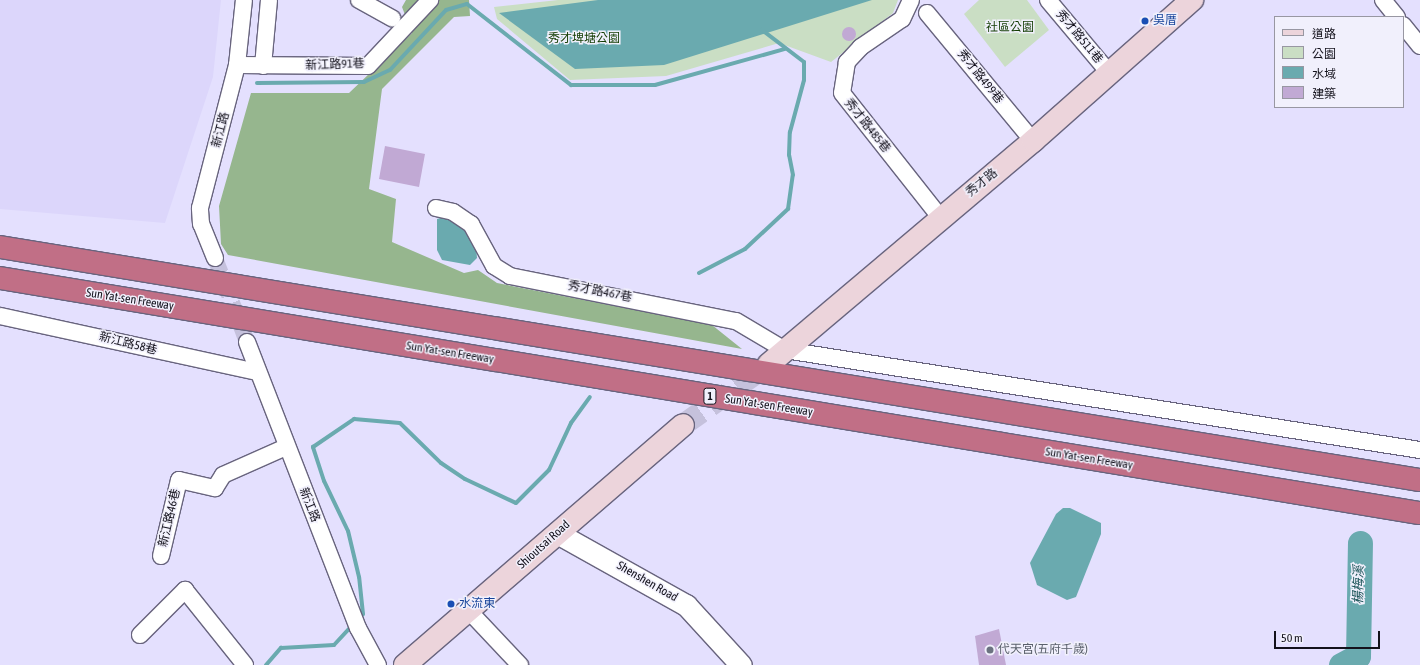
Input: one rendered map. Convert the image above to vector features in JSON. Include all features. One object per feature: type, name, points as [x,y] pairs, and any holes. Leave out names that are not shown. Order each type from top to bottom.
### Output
[{"type":"highway","points":[[0,247],[1420,480]]},
{"type":"highway","name":"Sun Yat-sen Freeway","points":[[0,278],[1420,513]]},
{"type":"main road","name":"秀才路","points":[[769,364],[940,217],[1033,142],[1111,74],[1192,0]]},
{"type":"main road","name":"Shioutsai Road","points":[[405,665],[470,612],[557,533],[682,425]]},
{"type":"street","name":"新江路","points":[[215,258],[201,224],[200,208],[237,65],[244,0]]},
{"type":"street","points":[[263,66],[269,0]]},
{"type":"street","points":[[359,0],[392,18]]},
{"type":"street","name":"新江路91巷","points":[[237,65],[368,66],[430,0]]},
{"type":"street","name":"秀才路485巷","points":[[911,0],[902,19],[861,47],[847,62],[842,93],[940,217]]},
{"type":"street","name":"秀才路511巷","points":[[1048,0],[1111,74]]},
{"type":"street","points":[[1383,0],[1396,16]]},
{"type":"street","name":"秀才路499巷","points":[[927,12],[1033,142]]},
{"type":"street","points":[[1404,26],[1420,46]]},
{"type":"street","name":"秀才路467巷","points":[[436,208],[453,212],[472,224],[494,266],[510,276],[736,321],[785,350]]},
{"type":"street","name":"新江路58巷","points":[[0,316],[256,372]]},
{"type":"street","name":"新江路","points":[[247,342],[256,372],[355,621],[378,665]]},
{"type":"street","points":[[785,350],[1420,450]]},
{"type":"street","name":"新江路46巷","points":[[161,556],[179,480],[215,488],[223,475],[286,447]]},
{"type":"street","name":"Shenshen Road","points":[[557,533],[686,604],[741,665]]},
{"type":"street","points":[[140,635],[185,590],[245,665]]},
{"type":"street","points":[[470,612],[520,665]]},
{"type":"shaded area","points":[[0,0],[221,0],[213,77],[165,223],[0,209]]},
{"type":"shaded area","points":[[406,0],[469,0],[470,16],[454,17],[382,89],[369,189],[396,199],[392,242],[464,273],[478,270],[497,283],[712,325],[742,349],[228,255],[221,244],[219,206],[251,93],[349,93],[412,33],[402,7]]},
{"type":"green space","name":"秀才埤塘公園","points":[[558,0],[898,0],[893,13],[831,62],[779,43],[666,76],[570,80],[497,19],[494,7]]},
{"type":"green space","name":"社區公園","points":[[979,0],[1027,0],[1049,30],[1005,67],[964,14]]},
{"type":"water","name":"秀才埤塘公園","points":[[598,0],[872,0],[664,65],[575,69],[499,13]]},
{"type":"water","points":[[446,216],[459,222],[476,245],[477,258],[470,265],[442,260],[437,250],[437,219]]},
{"type":"water","points":[[1063,508],[1070,508],[1101,523],[1101,534],[1076,597],[1067,600],[1037,585],[1030,563],[1056,514]]},
{"type":"building","points":[[846,27],[852,27],[856,31],[856,37],[852,41],[846,41],[842,37],[842,31]]},
{"type":"building","points":[[385,146],[425,154],[419,187],[379,179]]},
{"type":"building","name":"代天宮(五府千歲)","points":[[999,629],[1006,665],[979,665],[975,636]]},
{"type":"waterway","points":[[257,83],[364,82],[390,70],[446,10],[467,4],[571,85],[655,85],[785,49]]},
{"type":"waterway","points":[[699,273],[745,249],[788,209],[793,175],[789,155],[790,132],[804,80],[804,62],[762,30]]},
{"type":"waterway","points":[[358,619],[363,614],[359,577],[348,531],[324,481],[313,447],[354,419],[400,423],[441,463],[465,479],[516,503],[549,470],[571,423],[590,397]]},
{"type":"waterway","name":"楊梅溪","points":[[1341,665],[1358,656],[1360,543]]},
{"type":"waterway","points":[[266,665],[281,648],[334,645],[352,626]]},
{"type":"tunnel","points":[[215,258],[247,342]]},
{"type":"tunnel","points":[[683,425],[769,364]]},
{"type":"place","name":"吳厝","points":[[1145,21]]},
{"type":"place","name":"水流東","points":[[451,604]]},
{"type":"place","name":"代天宮(五府千歲)","points":[[990,650]]}]
